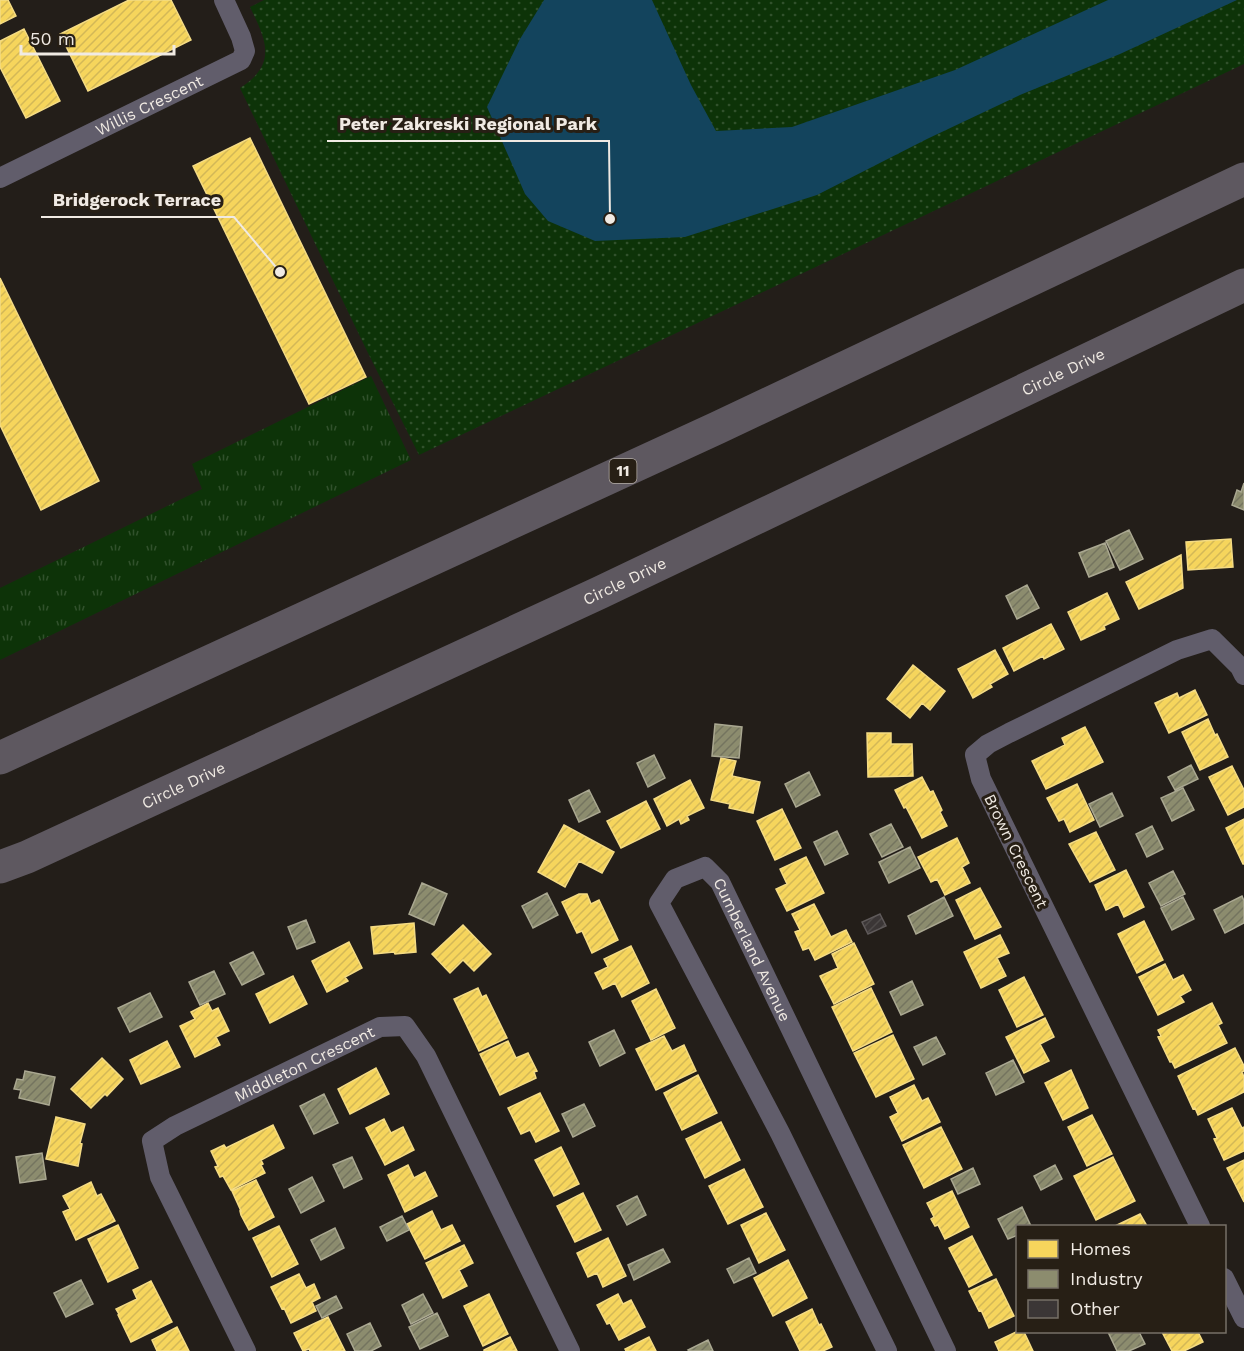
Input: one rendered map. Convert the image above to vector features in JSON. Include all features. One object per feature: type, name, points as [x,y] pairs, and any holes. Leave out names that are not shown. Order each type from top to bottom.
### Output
[{"type":"highway","name":"11","points":[[0,758],[717,428],[1244,178]]},
{"type":"highway","name":"Circle Drive","points":[[0,867],[27,857],[632,578],[1244,285]]},
{"type":"street","name":"Willis Crescent","points":[[0,178],[241,60],[245,51],[224,0]]},
{"type":"street","name":"Brown Crescent","points":[[1199,1225],[981,778],[975,755],[988,744],[1009,733],[1177,650],[1212,639],[1240,667],[1244,675]]},
{"type":"street","name":"Cumberland Avenue","points":[[886,1351],[780,1133],[659,903],[675,879],[705,867],[720,882],[946,1351]]},
{"type":"street","name":"Middleton Crescent","points":[[246,1351],[160,1177],[152,1141],[175,1126],[380,1027],[405,1026],[426,1056],[570,1351]]},
{"type":"street","points":[[1226,1282],[1244,1318]]},
{"type":"green space","points":[[264,0],[1244,0],[1244,64],[419,455],[240,88],[260,70],[264,61],[264,41],[250,7]]},
{"type":"green space","points":[[371,376],[411,460],[0,660],[0,588],[202,489],[192,464]]},
{"type":"water","points":[[544,0],[652,0],[691,85],[716,131],[792,127],[955,70],[1108,0],[1237,0],[1120,54],[1020,95],[817,195],[685,237],[595,241],[548,221],[525,194],[487,107],[520,39]]},
{"type":"building: Homes","points":[[0,0],[8,0],[16,16],[0,24]]},
{"type":"building: Homes","points":[[129,0],[171,0],[191,40],[88,91],[60,34]]},
{"type":"building: Homes","points":[[24,29],[60,101],[26,118],[0,67],[0,41]]},
{"type":"building: Homes","points":[[250,138],[366,377],[309,404],[193,166]]},
{"type":"building: Homes","points":[[0,278],[99,481],[41,510],[0,425]]},
{"type":"building: Homes","points":[[1231,539],[1233,567],[1188,570],[1186,542]]},
{"type":"building: Homes","points":[[1181,555],[1183,588],[1139,609],[1126,582]]},
{"type":"building: Homes","points":[[1107,593],[1119,619],[1104,626],[1105,629],[1081,640],[1068,612]]},
{"type":"building: Homes","points":[[1051,624],[1064,649],[1044,659],[1043,656],[1014,671],[1003,648]]},
{"type":"building: Homes","points":[[995,650],[1008,674],[990,684],[992,687],[973,698],[958,669]]},
{"type":"building: Homes","points":[[913,665],[945,691],[930,710],[922,703],[910,718],[887,699]]},
{"type":"building: Homes","points":[[1195,690],[1207,715],[1169,733],[1155,703],[1177,693],[1179,698]]},
{"type":"building: Homes","points":[[1208,719],[1228,757],[1200,770],[1182,732]]},
{"type":"building: Homes","points":[[1085,727],[1103,762],[1046,789],[1032,761],[1065,745],[1062,738]]},
{"type":"building: Homes","points":[[867,733],[891,733],[891,744],[912,744],[913,776],[868,777]]},
{"type":"building: Homes","points":[[721,758],[736,761],[732,776],[760,782],[753,813],[729,808],[730,804],[711,800]]},
{"type":"building: Homes","points":[[1232,766],[1244,790],[1244,807],[1228,815],[1209,777]]},
{"type":"building: Homes","points":[[922,777],[930,792],[933,791],[947,826],[922,838],[895,790]]},
{"type":"building: Homes","points":[[690,780],[704,808],[687,816],[689,820],[681,824],[679,819],[667,826],[654,799]]},
{"type":"building: Homes","points":[[1077,784],[1094,820],[1070,832],[1064,819],[1059,821],[1047,798]]},
{"type":"building: Homes","points":[[646,801],[660,829],[621,848],[607,821]]},
{"type":"building: Homes","points":[[782,809],[801,848],[775,860],[757,821]]},
{"type":"building: Homes","points":[[1244,819],[1244,864],[1243,864],[1226,828]]},
{"type":"building: Homes","points":[[564,825],[614,852],[602,873],[579,861],[565,887],[538,872]]},
{"type":"building: Homes","points":[[1096,832],[1115,870],[1090,882],[1069,844]]},
{"type":"building: Homes","points":[[957,838],[969,863],[962,867],[970,883],[945,895],[937,879],[931,882],[918,857]]},
{"type":"building: Homes","points":[[806,857],[824,893],[787,911],[776,889],[787,884],[780,869]]},
{"type":"building: Homes","points":[[1126,870],[1144,907],[1124,917],[1118,904],[1106,910],[1095,885]]},
{"type":"building: Homes","points":[[980,888],[1001,927],[975,939],[956,900]]},
{"type":"building: Homes","points":[[579,894],[587,894],[591,904],[599,900],[618,940],[592,953],[582,931],[577,933],[562,902]]},
{"type":"building: Homes","points":[[814,904],[831,937],[846,930],[852,942],[815,960],[809,948],[803,950],[795,932],[800,930],[792,914]]},
{"type":"building: Homes","points":[[1144,921],[1163,960],[1137,973],[1118,934]]},
{"type":"building: Homes","points":[[414,923],[416,952],[374,954],[371,927]]},
{"type":"building: Homes","points":[[463,925],[491,954],[474,971],[463,960],[450,973],[432,954]]},
{"type":"building: Homes","points":[[1000,935],[1009,953],[997,958],[1006,976],[981,988],[964,952]]},
{"type":"building: Homes","points":[[349,942],[362,968],[345,977],[348,981],[327,992],[312,961]]},
{"type":"building: Homes","points":[[854,943],[874,984],[834,1004],[820,976],[838,968],[832,954]]},
{"type":"building: Homes","points":[[631,946],[649,983],[622,997],[615,983],[603,989],[595,973],[608,967],[604,959]]},
{"type":"building: Homes","points":[[1165,964],[1173,980],[1183,975],[1191,990],[1180,996],[1184,1002],[1158,1015],[1139,977]]},
{"type":"building: Homes","points":[[293,976],[307,1004],[270,1023],[256,994]]},
{"type":"building: Homes","points":[[1024,977],[1043,1015],[1017,1027],[999,990]]},
{"type":"building: Homes","points":[[478,988],[482,997],[486,995],[507,1038],[479,1051],[454,999]]},
{"type":"building: Homes","points":[[871,988],[892,1032],[853,1051],[832,1007]]},
{"type":"building: Homes","points":[[656,989],[675,1028],[651,1040],[632,1001]]},
{"type":"building: Homes","points":[[208,1003],[212,1011],[218,1008],[229,1031],[216,1037],[220,1045],[195,1057],[180,1026],[195,1019],[191,1012]]},
{"type":"building: Homes","points":[[1212,1003],[1222,1023],[1218,1025],[1227,1043],[1175,1068],[1158,1037],[1161,1036],[1158,1030]]},
{"type":"building: Homes","points":[[1045,1018],[1054,1037],[1040,1044],[1049,1061],[1024,1073],[1006,1037]]},
{"type":"building: Homes","points":[[893,1035],[914,1079],[876,1097],[854,1053]]},
{"type":"building: Homes","points":[[664,1036],[672,1051],[684,1045],[696,1071],[656,1090],[636,1049]]},
{"type":"building: Homes","points":[[167,1041],[180,1067],[141,1084],[130,1060]]},
{"type":"building: Homes","points":[[508,1041],[516,1058],[528,1053],[537,1071],[534,1072],[536,1078],[500,1095],[480,1054]]},
{"type":"building: Homes","points":[[1235,1048],[1244,1066],[1242,1072],[1244,1092],[1198,1115],[1178,1076]]},
{"type":"building: Homes","points":[[102,1058],[123,1079],[107,1096],[105,1094],[91,1108],[71,1089]]},
{"type":"building: Homes","points":[[376,1068],[389,1094],[350,1114],[338,1089]]},
{"type":"building: Homes","points":[[1071,1070],[1088,1108],[1063,1120],[1045,1083]]},
{"type":"building: Homes","points":[[698,1075],[717,1113],[682,1130],[664,1093]]},
{"type":"building: Homes","points":[[914,1085],[922,1101],[928,1098],[940,1122],[902,1141],[890,1117],[898,1113],[890,1097]]},
{"type":"building: Homes","points":[[540,1093],[559,1131],[536,1142],[530,1130],[521,1134],[508,1108]]},
{"type":"building: Homes","points":[[1232,1108],[1242,1128],[1244,1127],[1244,1151],[1224,1160],[1208,1119]]},
{"type":"building: Homes","points":[[1092,1115],[1112,1154],[1087,1166],[1068,1127]]},
{"type":"building: Homes","points":[[56,1117],[85,1124],[80,1143],[82,1144],[78,1166],[46,1159]]},
{"type":"building: Homes","points":[[384,1119],[391,1133],[403,1127],[414,1150],[385,1165],[366,1128]]},
{"type":"building: Homes","points":[[721,1122],[740,1160],[705,1178],[686,1139]]},
{"type":"building: Homes","points":[[273,1125],[284,1148],[261,1160],[265,1173],[231,1190],[223,1176],[220,1177],[211,1151],[224,1145],[226,1148]]},
{"type":"building: Homes","points":[[941,1127],[962,1169],[924,1188],[903,1145]]},
{"type":"building: Homes","points":[[561,1147],[579,1184],[554,1196],[535,1160]]},
{"type":"building: Homes","points":[[1113,1157],[1135,1201],[1096,1220],[1074,1176]]},
{"type":"building: Homes","points":[[1244,1160],[1244,1202],[1227,1168]]},
{"type":"building: Homes","points":[[408,1165],[414,1178],[425,1172],[437,1196],[405,1212],[388,1175]]},
{"type":"building: Homes","points":[[744,1169],[763,1207],[728,1224],[709,1186]]},
{"type":"building: Homes","points":[[256,1180],[274,1217],[249,1230],[232,1191]]},
{"type":"building: Homes","points":[[91,1182],[97,1196],[101,1194],[115,1221],[76,1240],[63,1212],[70,1209],[63,1196]]},
{"type":"building: Homes","points":[[952,1191],[969,1227],[945,1239],[938,1225],[935,1226],[931,1219],[934,1217],[927,1203]]},
{"type":"building: Homes","points":[[583,1193],[601,1230],[575,1242],[557,1206]]},
{"type":"building: Homes","points":[[432,1211],[441,1230],[452,1225],[460,1241],[425,1259],[407,1224]]},
{"type":"building: Homes","points":[[766,1213],[785,1250],[759,1263],[741,1225]]},
{"type":"building: Homes","points":[[1140,1214],[1146,1225],[1117,1225]]},
{"type":"building: Homes","points":[[118,1225],[138,1268],[108,1282],[88,1239]]},
{"type":"building: Homes","points":[[279,1226],[298,1264],[272,1277],[253,1238]]},
{"type":"building: Homes","points":[[972,1236],[992,1275],[969,1287],[949,1248]]},
{"type":"building: Homes","points":[[608,1238],[626,1276],[603,1287],[597,1273],[588,1277],[577,1253]]},
{"type":"building: Homes","points":[[464,1245],[473,1263],[459,1270],[467,1286],[443,1298],[426,1263]]},
{"type":"building: Homes","points":[[788,1260],[807,1298],[773,1316],[754,1278]]},
{"type":"building: Homes","points":[[299,1274],[306,1288],[314,1284],[320,1298],[312,1302],[316,1311],[291,1323],[271,1287]]},
{"type":"building: Homes","points":[[996,1279],[1014,1316],[989,1328],[969,1291]]},
{"type":"building: Homes","points":[[151,1281],[172,1322],[131,1342],[116,1309],[137,1299],[133,1290]]},
{"type":"building: Homes","points":[[489,1294],[508,1334],[483,1346],[464,1306]]},
{"type":"building: Homes","points":[[618,1294],[623,1304],[631,1300],[645,1327],[619,1340],[597,1305]]},
{"type":"building: Homes","points":[[812,1309],[832,1347],[823,1351],[800,1351],[786,1322]]},
{"type":"building: Homes","points":[[328,1317],[345,1351],[310,1351],[309,1349],[303,1351],[294,1333]]},
{"type":"building: Homes","points":[[177,1327],[189,1351],[157,1351],[152,1340]]},
{"type":"building: Homes","points":[[1016,1332],[1024,1333],[1033,1351],[999,1351],[995,1342]]},
{"type":"building: Homes","points":[[1163,1333],[1198,1333],[1203,1342],[1184,1351],[1172,1351]]},
{"type":"building: Homes","points":[[510,1337],[517,1351],[484,1351],[484,1350]]},
{"type":"building: Homes","points":[[649,1337],[656,1351],[626,1351],[625,1349]]},
{"type":"building: Industry","points":[[1244,483],[1244,510],[1232,505],[1237,490],[1241,492]]},
{"type":"building: Industry","points":[[1129,530],[1143,559],[1120,570],[1106,541]]},
{"type":"building: Industry","points":[[1105,543],[1114,567],[1089,577],[1079,553]]},
{"type":"building: Industry","points":[[1027,585],[1039,608],[1017,619],[1006,596]]},
{"type":"building: Industry","points":[[715,724],[742,727],[739,758],[712,756]]},
{"type":"building: Industry","points":[[654,755],[665,778],[648,787],[637,763]]},
{"type":"building: Industry","points":[[1191,765],[1198,779],[1175,790],[1168,777]]},
{"type":"building: Industry","points":[[809,772],[820,795],[796,807],[785,784]]},
{"type":"building: Industry","points":[[1183,788],[1194,810],[1172,821],[1161,798]]},
{"type":"building: Industry","points":[[589,790],[600,812],[579,822],[569,800]]},
{"type":"building: Industry","points":[[1112,793],[1123,816],[1100,827],[1089,804]]},
{"type":"building: Industry","points":[[891,824],[903,847],[882,857],[870,834]]},
{"type":"building: Industry","points":[[1152,826],[1163,849],[1147,857],[1136,834]]},
{"type":"building: Industry","points":[[837,831],[848,854],[825,865],[814,842]]},
{"type":"building: Industry","points":[[910,847],[920,868],[889,883],[879,862]]},
{"type":"building: Industry","points":[[1173,871],[1185,894],[1161,906],[1149,883]]},
{"type":"building: Industry","points":[[422,883],[447,894],[434,925],[409,914]]},
{"type":"building: Industry","points":[[547,893],[558,915],[533,928],[522,906]]},
{"type":"building: Industry","points":[[1242,896],[1244,923],[1225,933],[1214,910]]},
{"type":"building: Industry","points":[[944,897],[953,916],[916,934],[908,916]]},
{"type":"building: Industry","points":[[1183,897],[1194,919],[1172,930],[1161,908]]},
{"type":"building: Industry","points":[[306,920],[315,942],[297,949],[288,927]]},
{"type":"building: Industry","points":[[253,952],[264,974],[242,985],[230,963]]},
{"type":"building: Industry","points":[[214,971],[225,994],[200,1005],[189,982]]},
{"type":"building: Industry","points":[[912,981],[923,1005],[901,1015],[890,992]]},
{"type":"building: Industry","points":[[150,993],[162,1017],[130,1032],[118,1008]]},
{"type":"building: Industry","points":[[614,1030],[625,1053],[600,1066],[589,1042]]},
{"type":"building: Industry","points":[[936,1037],[945,1054],[923,1065],[914,1047]]},
{"type":"building: Industry","points":[[1013,1060],[1024,1082],[996,1095],[986,1073]]},
{"type":"building: Industry","points":[[25,1071],[55,1077],[49,1105],[19,1098],[21,1090],[14,1089],[17,1079],[23,1080]]},
{"type":"building: Industry","points":[[324,1094],[338,1123],[314,1134],[300,1106]]},
{"type":"building: Industry","points":[[584,1104],[595,1126],[573,1137],[562,1114]]},
{"type":"building: Industry","points":[[42,1153],[46,1179],[20,1183],[16,1157]]},
{"type":"building: Industry","points":[[352,1157],[362,1179],[344,1188],[333,1165]]},
{"type":"building: Industry","points":[[1055,1165],[1062,1179],[1041,1190],[1034,1176]]},
{"type":"building: Industry","points":[[973,1168],[980,1184],[958,1194],[951,1179]]},
{"type":"building: Industry","points":[[312,1177],[324,1201],[301,1213],[289,1189]]},
{"type":"building: Industry","points":[[637,1196],[646,1215],[627,1225],[617,1206]]},
{"type":"building: Industry","points":[[1022,1207],[1031,1225],[1016,1225],[1016,1236],[1008,1239],[998,1219]]},
{"type":"building: Industry","points":[[402,1216],[409,1230],[387,1241],[380,1227]]},
{"type":"building: Industry","points":[[335,1228],[344,1248],[321,1260],[311,1240]]},
{"type":"building: Industry","points":[[663,1249],[670,1262],[634,1280],[628,1265]]},
{"type":"building: Industry","points":[[749,1258],[756,1273],[734,1283],[727,1269]]},
{"type":"building: Industry","points":[[81,1280],[93,1304],[66,1317],[54,1293]]},
{"type":"building: Industry","points":[[423,1294],[433,1313],[411,1324],[402,1305]]},
{"type":"building: Industry","points":[[336,1296],[342,1308],[322,1318],[316,1306]]},
{"type":"building: Industry","points":[[437,1313],[448,1336],[420,1349],[409,1327]]},
{"type":"building: Industry","points":[[370,1323],[381,1346],[371,1351],[355,1351],[347,1334]]},
{"type":"building: Industry","points":[[1108,1333],[1140,1333],[1145,1344],[1129,1351],[1117,1351]]},
{"type":"building: Industry","points":[[708,1340],[713,1351],[688,1350]]},
{"type":"building: Other","points":[[880,914],[886,926],[868,934],[862,922]]},
{"type":"place","name":"Peter Zakreski Regional Park","points":[[610,219]]},
{"type":"place","name":"Bridgerock Terrace","points":[[280,272]]}]
